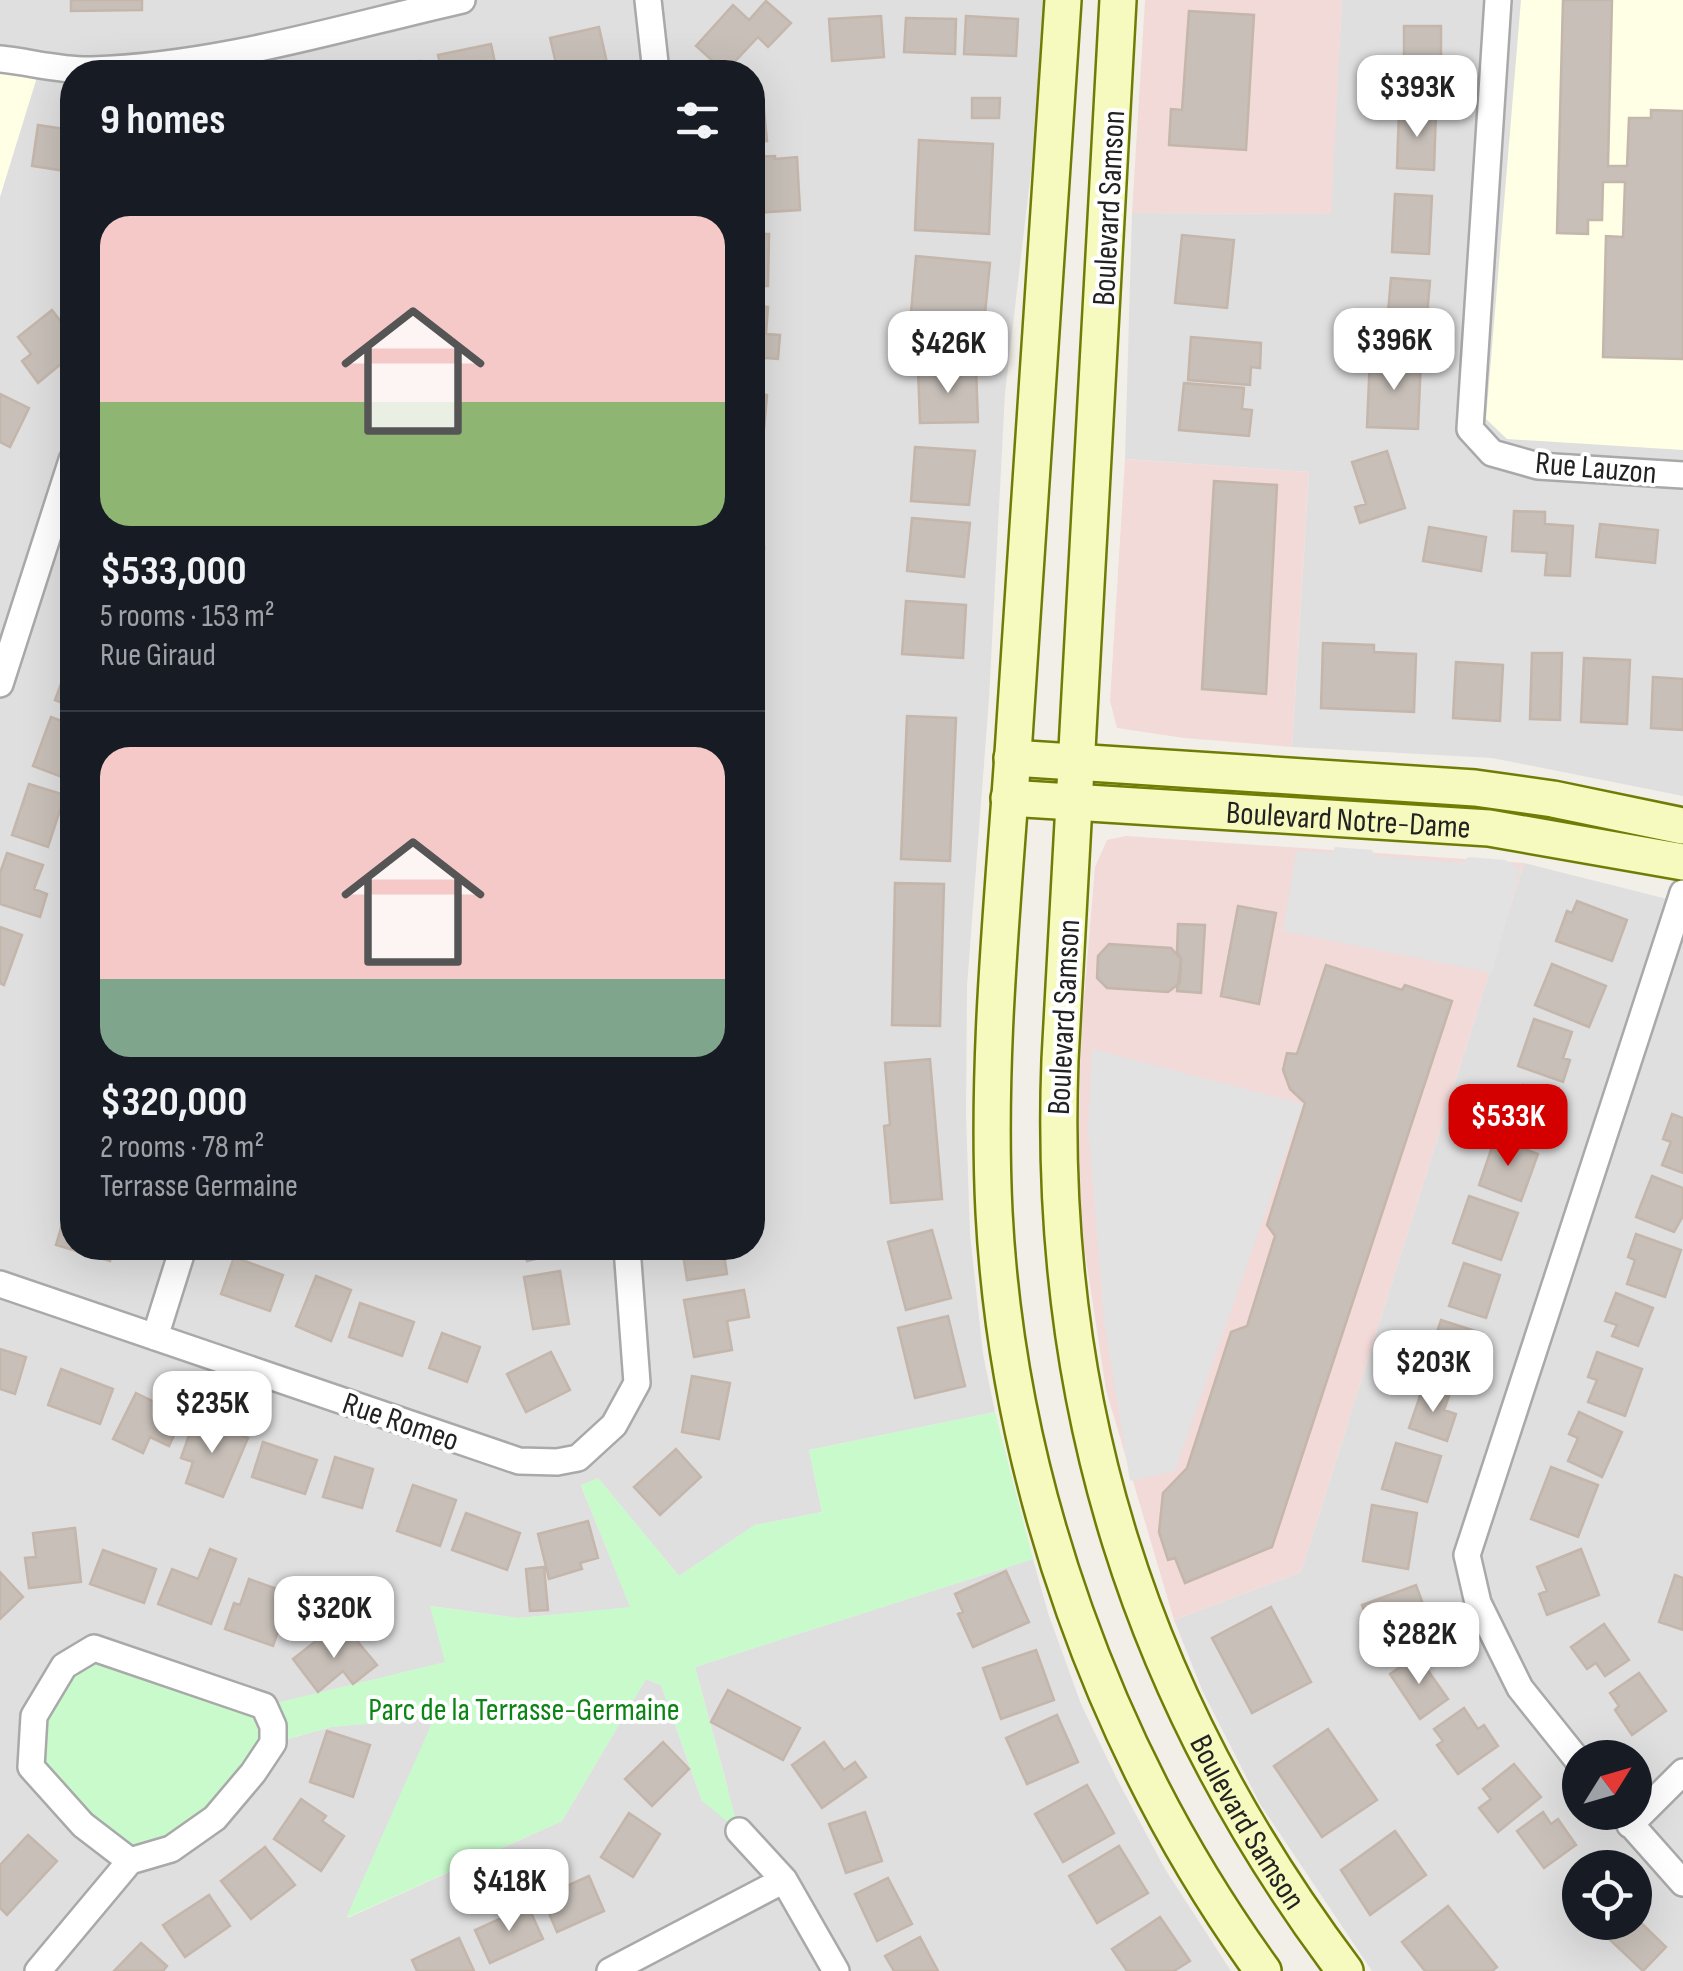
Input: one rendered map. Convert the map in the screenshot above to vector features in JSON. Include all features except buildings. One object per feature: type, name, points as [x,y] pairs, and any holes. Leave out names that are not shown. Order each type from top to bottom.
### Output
[{"type":"street","points":[[196,60],[289,44],[462,0]]},
{"type":"street","points":[[648,0],[655,60]]},
{"type":"street","name":"Boulevard Samson","points":[[1063,0],[994,1060],[992,1150],[1002,1306],[1026,1439],[1070,1594],[1129,1744],[1186,1852],[1264,1971]]},
{"type":"street","name":"Boulevard Samson","points":[[1118,0],[1060,1060],[1058,1175],[1064,1268],[1095,1454],[1140,1602],[1192,1726],[1264,1856],[1345,1971]]},
{"type":"street","name":"Rue Lauzon","points":[[1498,0],[1470,429],[1492,453],[1538,466],[1683,475]]},
{"type":"street","points":[[0,58],[60,66]]},
{"type":"street","points":[[0,684],[60,497]]},
{"type":"street","name":"Boulevard Notre-Dame","points":[[1012,758],[1475,788],[1554,799],[1683,826]]},
{"type":"street","name":"Boulevard Notre-Dame","points":[[1009,798],[1489,828],[1683,862]]},
{"type":"street","points":[[1562,1740],[1520,1688],[1478,1603],[1468,1554],[1683,893]]},
{"type":"street","points":[[155,1337],[179,1260]]},
{"type":"street","name":"Rue Romeo","points":[[0,1284],[519,1461],[578,1458],[614,1425],[636,1383],[628,1260]]},
{"type":"street","points":[[38,1971],[130,1861],[171,1849],[215,1818],[273,1743],[273,1726],[264,1706],[94,1648],[64,1666],[34,1716],[32,1768],[82,1825],[130,1861]]},
{"type":"street","points":[[1652,1797],[1683,1772]]},
{"type":"street","points":[[1635,1830],[1683,1883]]},
{"type":"street","points":[[738,1831],[784,1880],[836,1971]]},
{"type":"street","points":[[610,1971],[784,1880]]},
{"type":"shaded area","points":[[0,0],[1051,0],[1005,393],[989,699],[967,986],[970,1234],[983,1354],[995,1412],[809,1450],[822,1512],[755,1525],[679,1576],[598,1478],[581,1486],[631,1608],[518,1618],[431,1606],[446,1662],[265,1706],[274,1743],[331,1727],[435,1717],[348,1918],[562,1821],[646,1679],[661,1685],[702,1801],[728,1789],[695,1667],[1033,1559],[1081,1704],[1118,1781],[1165,1869],[1231,1971],[0,1971]]},
{"type":"shaded area","points":[[1145,0],[1342,0],[1331,214],[1132,213]]},
{"type":"shaded area","points":[[1342,0],[1683,0],[1683,796],[1492,758],[1292,747],[1309,472],[1125,459],[1132,213],[1330,214]]},
{"type":"shaded area","points":[[1521,0],[1683,0],[1683,450],[1507,439],[1486,419]]},
{"type":"shaded area","points":[[0,70],[38,74],[0,197]]},
{"type":"shaded area","points":[[1125,459],[1309,472],[1292,747],[1117,728],[1110,701]]},
{"type":"shaded area","points":[[1126,836],[1524,863],[1301,1572],[1174,1620],[1106,1390],[1082,1233],[1074,1118],[1095,867],[1107,840]]},
{"type":"shaded area","points":[[1335,847],[1372,850],[1375,856],[1463,863],[1468,857],[1505,860],[1520,869],[1492,973],[1283,931],[1296,851],[1333,853]]},
{"type":"shaded area","points":[[1524,863],[1683,903],[1683,1971],[1372,1971],[1260,1804],[1203,1692],[1174,1620],[1301,1572]]},
{"type":"shaded area","points":[[1092,1049],[1303,1104],[1175,1471],[1130,1481],[1104,1320],[1088,1126]]},
{"type":"green space","name":"Parc de la Terrasse-Germaine","points":[[995,1412],[1033,1559],[695,1667],[739,1831],[702,1801],[661,1685],[646,1679],[562,1821],[346,1918],[434,1718],[331,1727],[273,1743],[215,1818],[130,1861],[31,1767],[34,1716],[94,1648],[264,1706],[445,1662],[430,1606],[518,1618],[630,1607],[581,1485],[598,1478],[679,1576],[755,1525],[822,1512],[809,1450]]}]
